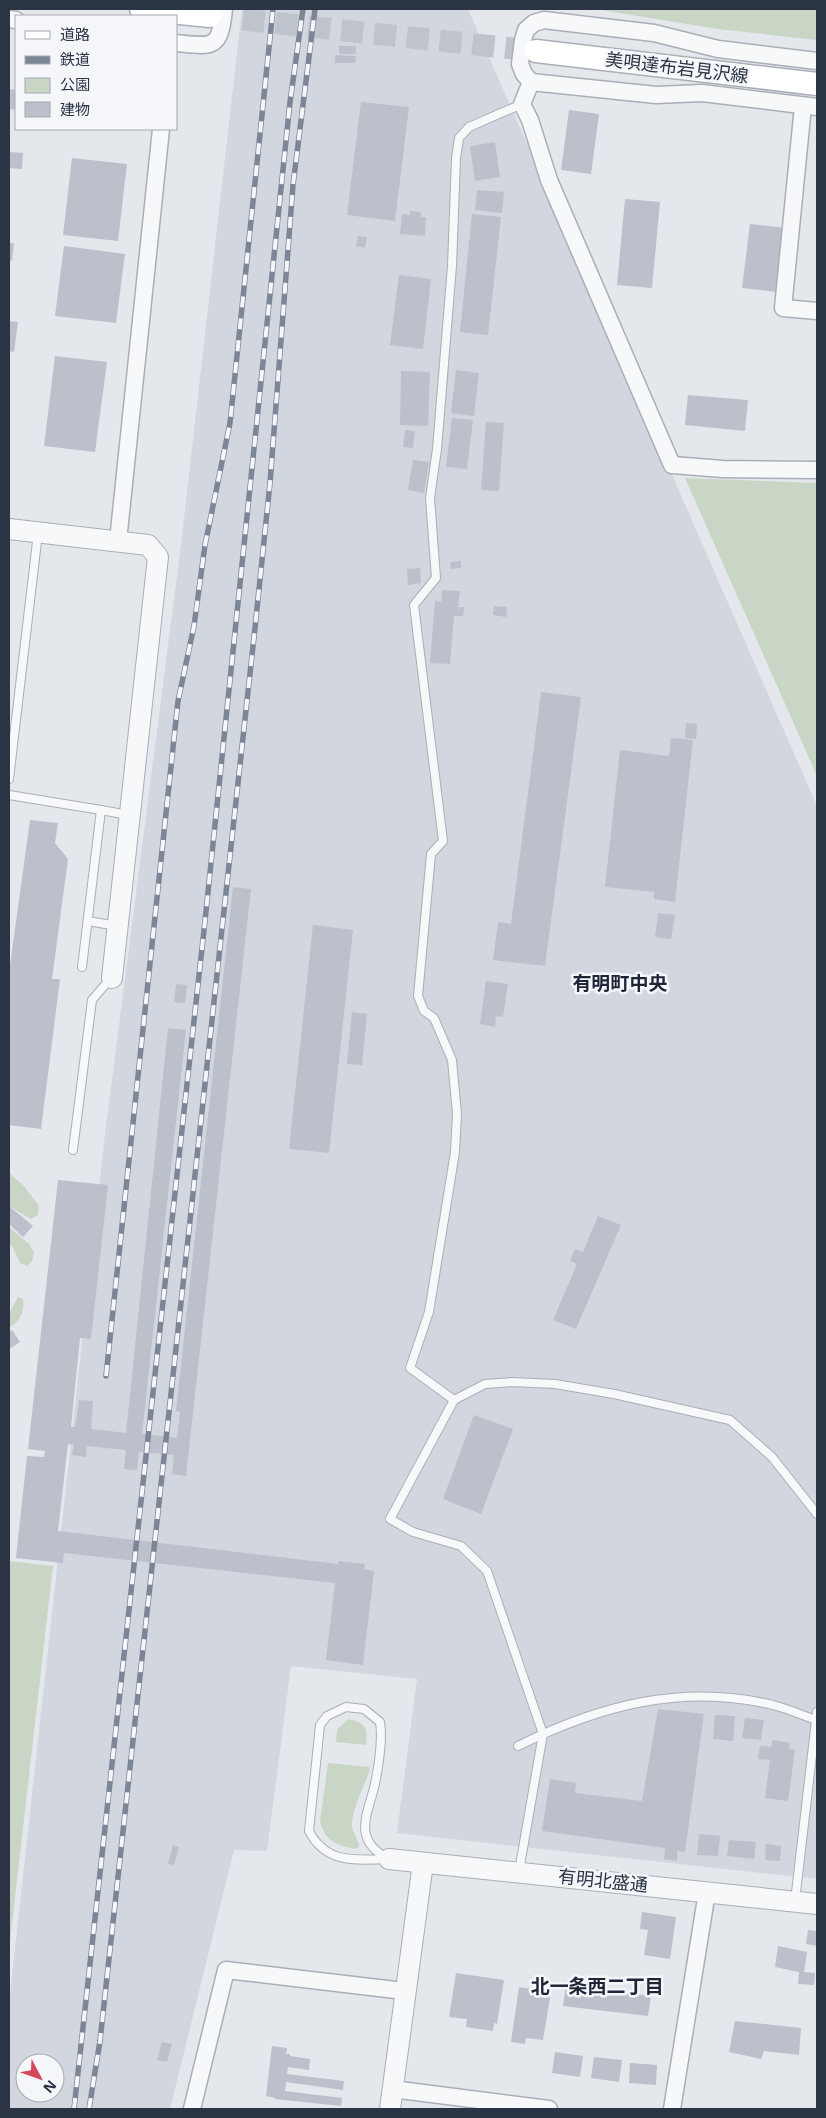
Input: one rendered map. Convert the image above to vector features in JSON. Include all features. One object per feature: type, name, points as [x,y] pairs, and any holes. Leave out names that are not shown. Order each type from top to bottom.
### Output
[{"type":"main road","points":[[141,9],[217,12]]},
{"type":"main road","name":"美唄達布岩見沢線","points":[[536,51],[817,84]]},
{"type":"street","points":[[178,43],[203,46],[216,42],[222,34],[217,12]]},
{"type":"street","points":[[817,61],[718,48],[654,33],[544,14],[526,30],[520,64],[524,74],[531,82],[656,95],[702,93],[810,107],[783,308],[817,312]]},
{"type":"street","points":[[531,82],[522,104],[530,120],[549,180],[672,465],[723,469],[817,470]]},
{"type":"street","points":[[118,541],[161,130]]},
{"type":"street","points":[[9,529],[148,545],[158,557],[112,978]]},
{"type":"street","name":"有明北盛通","points":[[389,1858],[817,1904]]},
{"type":"street","points":[[390,2109],[404,1991],[423,1863]]},
{"type":"street","points":[[672,2109],[707,1892]]},
{"type":"street","points":[[192,2109],[226,1970],[404,1991]]},
{"type":"street","points":[[392,2089],[549,2109]]},
{"type":"lane","points":[[454,1400],[410,1368],[429,1312],[455,1152],[457,1114],[452,1060],[434,1018],[424,1011],[418,996],[431,854],[443,841],[414,605],[436,578],[430,498],[437,449],[452,266],[456,158],[459,138],[469,127],[522,104]]},
{"type":"lane","points":[[9,779],[38,533]]},
{"type":"lane","points":[[9,796],[130,815]]},
{"type":"lane","points":[[82,967],[101,810]]},
{"type":"lane","points":[[88,921],[117,926]]},
{"type":"lane","points":[[73,1150],[92,1000],[112,978]]},
{"type":"lane","points":[[519,1873],[543,1734],[487,1571],[461,1546],[413,1532],[390,1519],[454,1400],[485,1384],[512,1382],[555,1384],[614,1394],[730,1420],[772,1457],[817,1514]]},
{"type":"lane","points":[[518,1746],[543,1734],[613,1708],[663,1698],[724,1699],[773,1705],[817,1716],[795,1901]]},
{"type":"lane","points":[[346,1707],[364,1709],[380,1722],[382,1734],[374,1786],[366,1810],[365,1828],[376,1852],[389,1858],[359,1860],[328,1854],[316,1844],[308,1831],[320,1725],[327,1716],[346,1707]]},
{"type":"shaded area","points":[[242,9],[468,9],[817,806],[817,1879],[397,1833],[417,1679],[291,1666],[267,1851],[234,1850],[170,2109],[9,2109],[9,2003],[105,1134],[181,545]]},
{"type":"green space","points":[[595,9],[817,9],[817,40],[718,29]]},
{"type":"green space","points":[[685,478],[817,483],[817,776]]},
{"type":"green space","points":[[9,1173],[23,1185],[39,1206],[38,1215],[31,1219],[9,1206]]},
{"type":"green space","points":[[9,1227],[29,1244],[34,1252],[32,1261],[27,1266],[20,1263],[12,1246],[9,1244]]},
{"type":"green space","points":[[18,1297],[23,1299],[22,1312],[19,1319],[9,1328],[9,1313]]},
{"type":"green space","points":[[9,1561],[53,1566],[9,1950]]},
{"type":"green space","points":[[348,1719],[359,1722],[364,1727],[367,1734],[366,1745],[336,1742],[337,1730]]},
{"type":"green space","points":[[328,1763],[369,1767],[370,1770],[352,1820],[352,1826],[359,1844],[359,1847],[355,1849],[333,1842],[322,1829],[320,1822]]},
{"type":"building","points":[[339,46],[356,46],[356,54],[339,54]]},
{"type":"building","points":[[335,55],[356,56],[355,63],[335,63]]},
{"type":"building","points":[[9,89],[15,90],[15,110],[9,109]]},
{"type":"building","points":[[361,102],[409,107],[395,221],[347,215]]},
{"type":"building","points":[[569,110],[599,114],[591,174],[561,170]]},
{"type":"building","points":[[495,142],[500,177],[475,181],[470,146]]},
{"type":"building","points":[[9,152],[23,153],[22,169],[9,168]]},
{"type":"building","points":[[72,158],[127,164],[118,241],[63,235]]},
{"type":"building","points":[[477,190],[504,192],[502,213],[475,210]]},
{"type":"building","points":[[625,199],[660,202],[652,288],[617,285]]},
{"type":"building","points":[[410,211],[421,212],[421,217],[426,217],[425,236],[400,234],[402,214],[410,215]]},
{"type":"building","points":[[472,214],[501,217],[488,335],[460,332]]},
{"type":"building","points":[[750,224],[785,228],[777,292],[742,288]]},
{"type":"building","points":[[358,236],[367,237],[365,248],[356,246]]},
{"type":"building","points":[[9,243],[14,243],[12,261],[9,260]]},
{"type":"building","points":[[64,246],[125,254],[116,323],[55,316]]},
{"type":"building","points":[[399,275],[431,279],[423,349],[390,345]]},
{"type":"building","points":[[9,321],[18,322],[14,352],[9,351]]},
{"type":"building","points":[[55,356],[107,362],[95,452],[44,446]]},
{"type":"building","points":[[456,370],[479,373],[474,416],[451,413]]},
{"type":"building","points":[[401,371],[430,372],[428,426],[400,425]]},
{"type":"building","points":[[688,395],[748,400],[745,431],[685,425]]},
{"type":"building","points":[[452,418],[473,420],[467,469],[446,467]]},
{"type":"building","points":[[486,422],[504,423],[499,491],[481,490]]},
{"type":"building","points":[[405,430],[415,431],[413,448],[403,447]]},
{"type":"building","points":[[413,460],[429,462],[424,493],[408,490]]},
{"type":"building","points":[[461,561],[461,568],[451,569],[450,562]]},
{"type":"building","points":[[420,568],[421,583],[408,585],[407,569]]},
{"type":"building","points":[[442,590],[460,591],[458,607],[464,607],[463,616],[454,616],[450,664],[430,663],[435,601],[441,602]]},
{"type":"building","points":[[494,606],[507,607],[506,617],[493,615]]},
{"type":"building","points":[[541,692],[581,697],[545,966],[493,960],[498,922],[511,924]]},
{"type":"building","points":[[686,723],[697,724],[696,739],[685,738]]},
{"type":"building","points":[[671,738],[693,740],[675,902],[654,899],[654,892],[605,887],[620,750],[669,756]]},
{"type":"building","points":[[30,820],[58,823],[55,843],[68,859],[52,979],[60,979],[41,1129],[9,1125],[9,973]]},
{"type":"building","points":[[233,887],[251,889],[186,1476],[172,1474],[174,1455],[139,1452],[137,1470],[124,1469],[126,1450],[87,1446],[86,1457],[72,1455],[74,1445],[68,1444],[58,1531],[338,1564],[338,1561],[365,1564],[364,1569],[374,1571],[363,1665],[326,1660],[335,1583],[64,1553],[63,1563],[16,1558],[27,1456],[44,1457],[45,1451],[28,1449],[58,1180],[108,1185],[91,1339],[80,1338],[71,1427],[75,1427],[79,1400],[93,1401],[91,1429],[126,1433],[168,1028],[186,1030],[142,1434],[177,1438],[180,1412],[176,1411]]},
{"type":"building","points":[[658,913],[675,915],[671,939],[655,937]]},
{"type":"building","points":[[313,925],[353,930],[329,1153],[289,1149]]},
{"type":"building","points":[[486,981],[508,984],[503,1017],[496,1016],[495,1027],[480,1024]]},
{"type":"building","points":[[176,984],[187,985],[185,1003],[174,1002]]},
{"type":"building","points":[[352,1012],[367,1014],[362,1065],[347,1064]]},
{"type":"building","points":[[9,1206],[33,1226],[23,1237],[9,1224]]},
{"type":"building","points":[[598,1216],[621,1225],[576,1329],[553,1320],[577,1264],[570,1261],[575,1249],[583,1252]]},
{"type":"building","points":[[12,1330],[20,1342],[9,1349],[9,1332]]},
{"type":"building","points":[[474,1415],[513,1429],[481,1514],[443,1499]]},
{"type":"building","points":[[658,1709],[704,1714],[685,1852],[677,1851],[677,1861],[664,1859],[665,1848],[542,1831],[550,1779],[576,1783],[575,1793],[642,1801]]},
{"type":"building","points":[[715,1715],[735,1716],[733,1741],[713,1739]]},
{"type":"building","points":[[745,1718],[764,1720],[761,1740],[742,1738]]},
{"type":"building","points":[[773,1740],[790,1743],[789,1749],[795,1750],[788,1801],[765,1798],[770,1760],[758,1759],[760,1746],[771,1747]]},
{"type":"building","points":[[699,1834],[720,1836],[718,1856],[697,1855]]},
{"type":"building","points":[[729,1840],[756,1842],[754,1859],[727,1856]]},
{"type":"building","points":[[766,1844],[781,1846],[780,1861],[765,1860]]},
{"type":"building","points":[[173,1845],[179,1847],[174,1865],[168,1864]]},
{"type":"building","points":[[642,1912],[676,1917],[670,1959],[644,1955],[648,1930],[640,1929]]},
{"type":"building","points":[[808,1930],[817,1931],[817,1946],[806,1944]]},
{"type":"building","points":[[778,1946],[807,1952],[804,1972],[815,1973],[814,1985],[798,1984],[799,1972],[775,1967]]},
{"type":"building","points":[[456,1973],[504,1980],[497,2024],[494,2023],[493,2031],[466,2027],[467,2019],[449,2017]]},
{"type":"building","points":[[566,1985],[651,1996],[648,2016],[563,2006]]},
{"type":"building","points":[[519,1987],[551,1992],[543,2040],[526,2038],[525,2044],[511,2042]]},
{"type":"building","points":[[735,2021],[801,2028],[799,2055],[764,2051],[761,2059],[729,2052]]},
{"type":"building","points":[[162,2042],[172,2044],[167,2062],[157,2060]]},
{"type":"building","points":[[272,2046],[287,2048],[286,2054],[290,2054],[290,2056],[310,2059],[309,2070],[288,2067],[287,2074],[344,2081],[343,2090],[286,2082],[285,2091],[342,2098],[341,2106],[275,2099],[266,2096]]},
{"type":"building","points":[[555,2052],[583,2056],[580,2077],[552,2073]]},
{"type":"building","points":[[594,2057],[622,2060],[619,2082],[591,2078]]},
{"type":"building","points":[[630,2063],[657,2065],[656,2085],[629,2083]]},
{"type":"tunnel","points":[[210,16],[536,51]]},
{"type":"railway","points":[[106,1376],[178,701],[194,626],[205,545],[230,423],[273,9]]},
{"type":"railway","points":[[74,2109],[205,921],[290,102],[303,9]]},
{"type":"railway","points":[[89,2109],[100,2041],[255,628],[270,483],[293,185],[315,9]]},
{"type":"district","name":"有明町中央","points":[[620,983]]},
{"type":"district","name":"北一条西二丁目","points":[[597,1986]]}]
